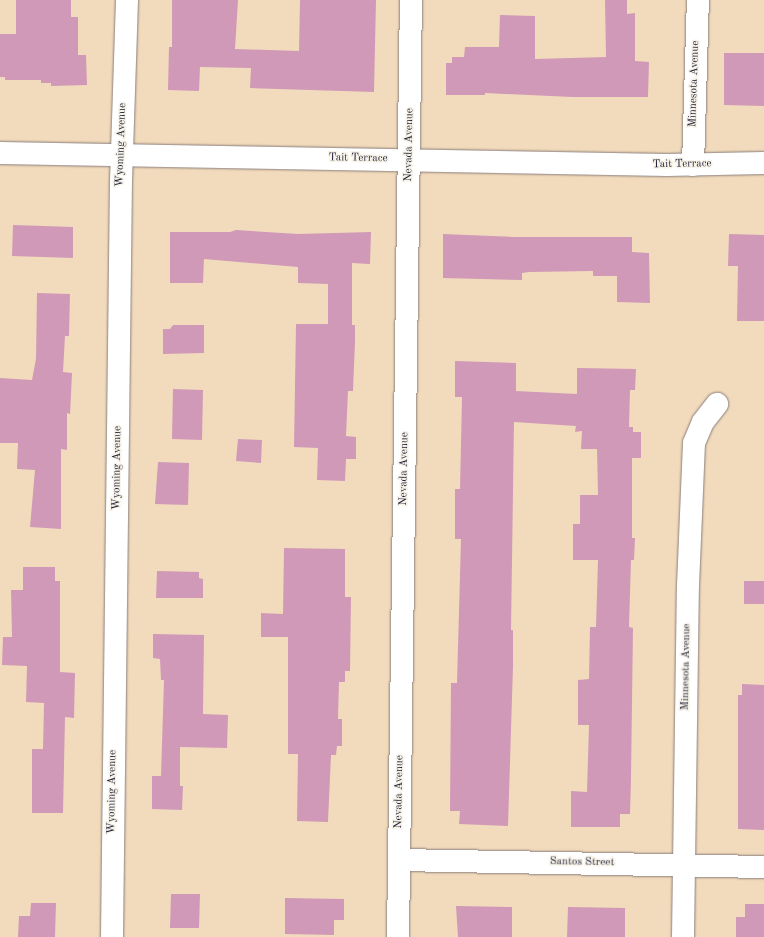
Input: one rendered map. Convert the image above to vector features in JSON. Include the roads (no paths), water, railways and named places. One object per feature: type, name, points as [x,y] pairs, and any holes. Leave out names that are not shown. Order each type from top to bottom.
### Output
[{"type":"street","name":"Wyoming Avenue","points":[[112,937],[122,156],[127,0]]},
{"type":"street","name":"Nevada Avenue","points":[[398,937],[411,0]]},
{"type":"street","name":"Minnesota Avenue","points":[[693,165],[698,2]]},
{"type":"street","name":"Tait Terrace","points":[[0,153],[693,165],[764,163]]},
{"type":"street","name":"Minnesota Avenue","points":[[683,937],[688,586],[694,443],[703,422],[717,404]]},
{"type":"street","name":"Santos Street","points":[[399,860],[764,867]]}]
